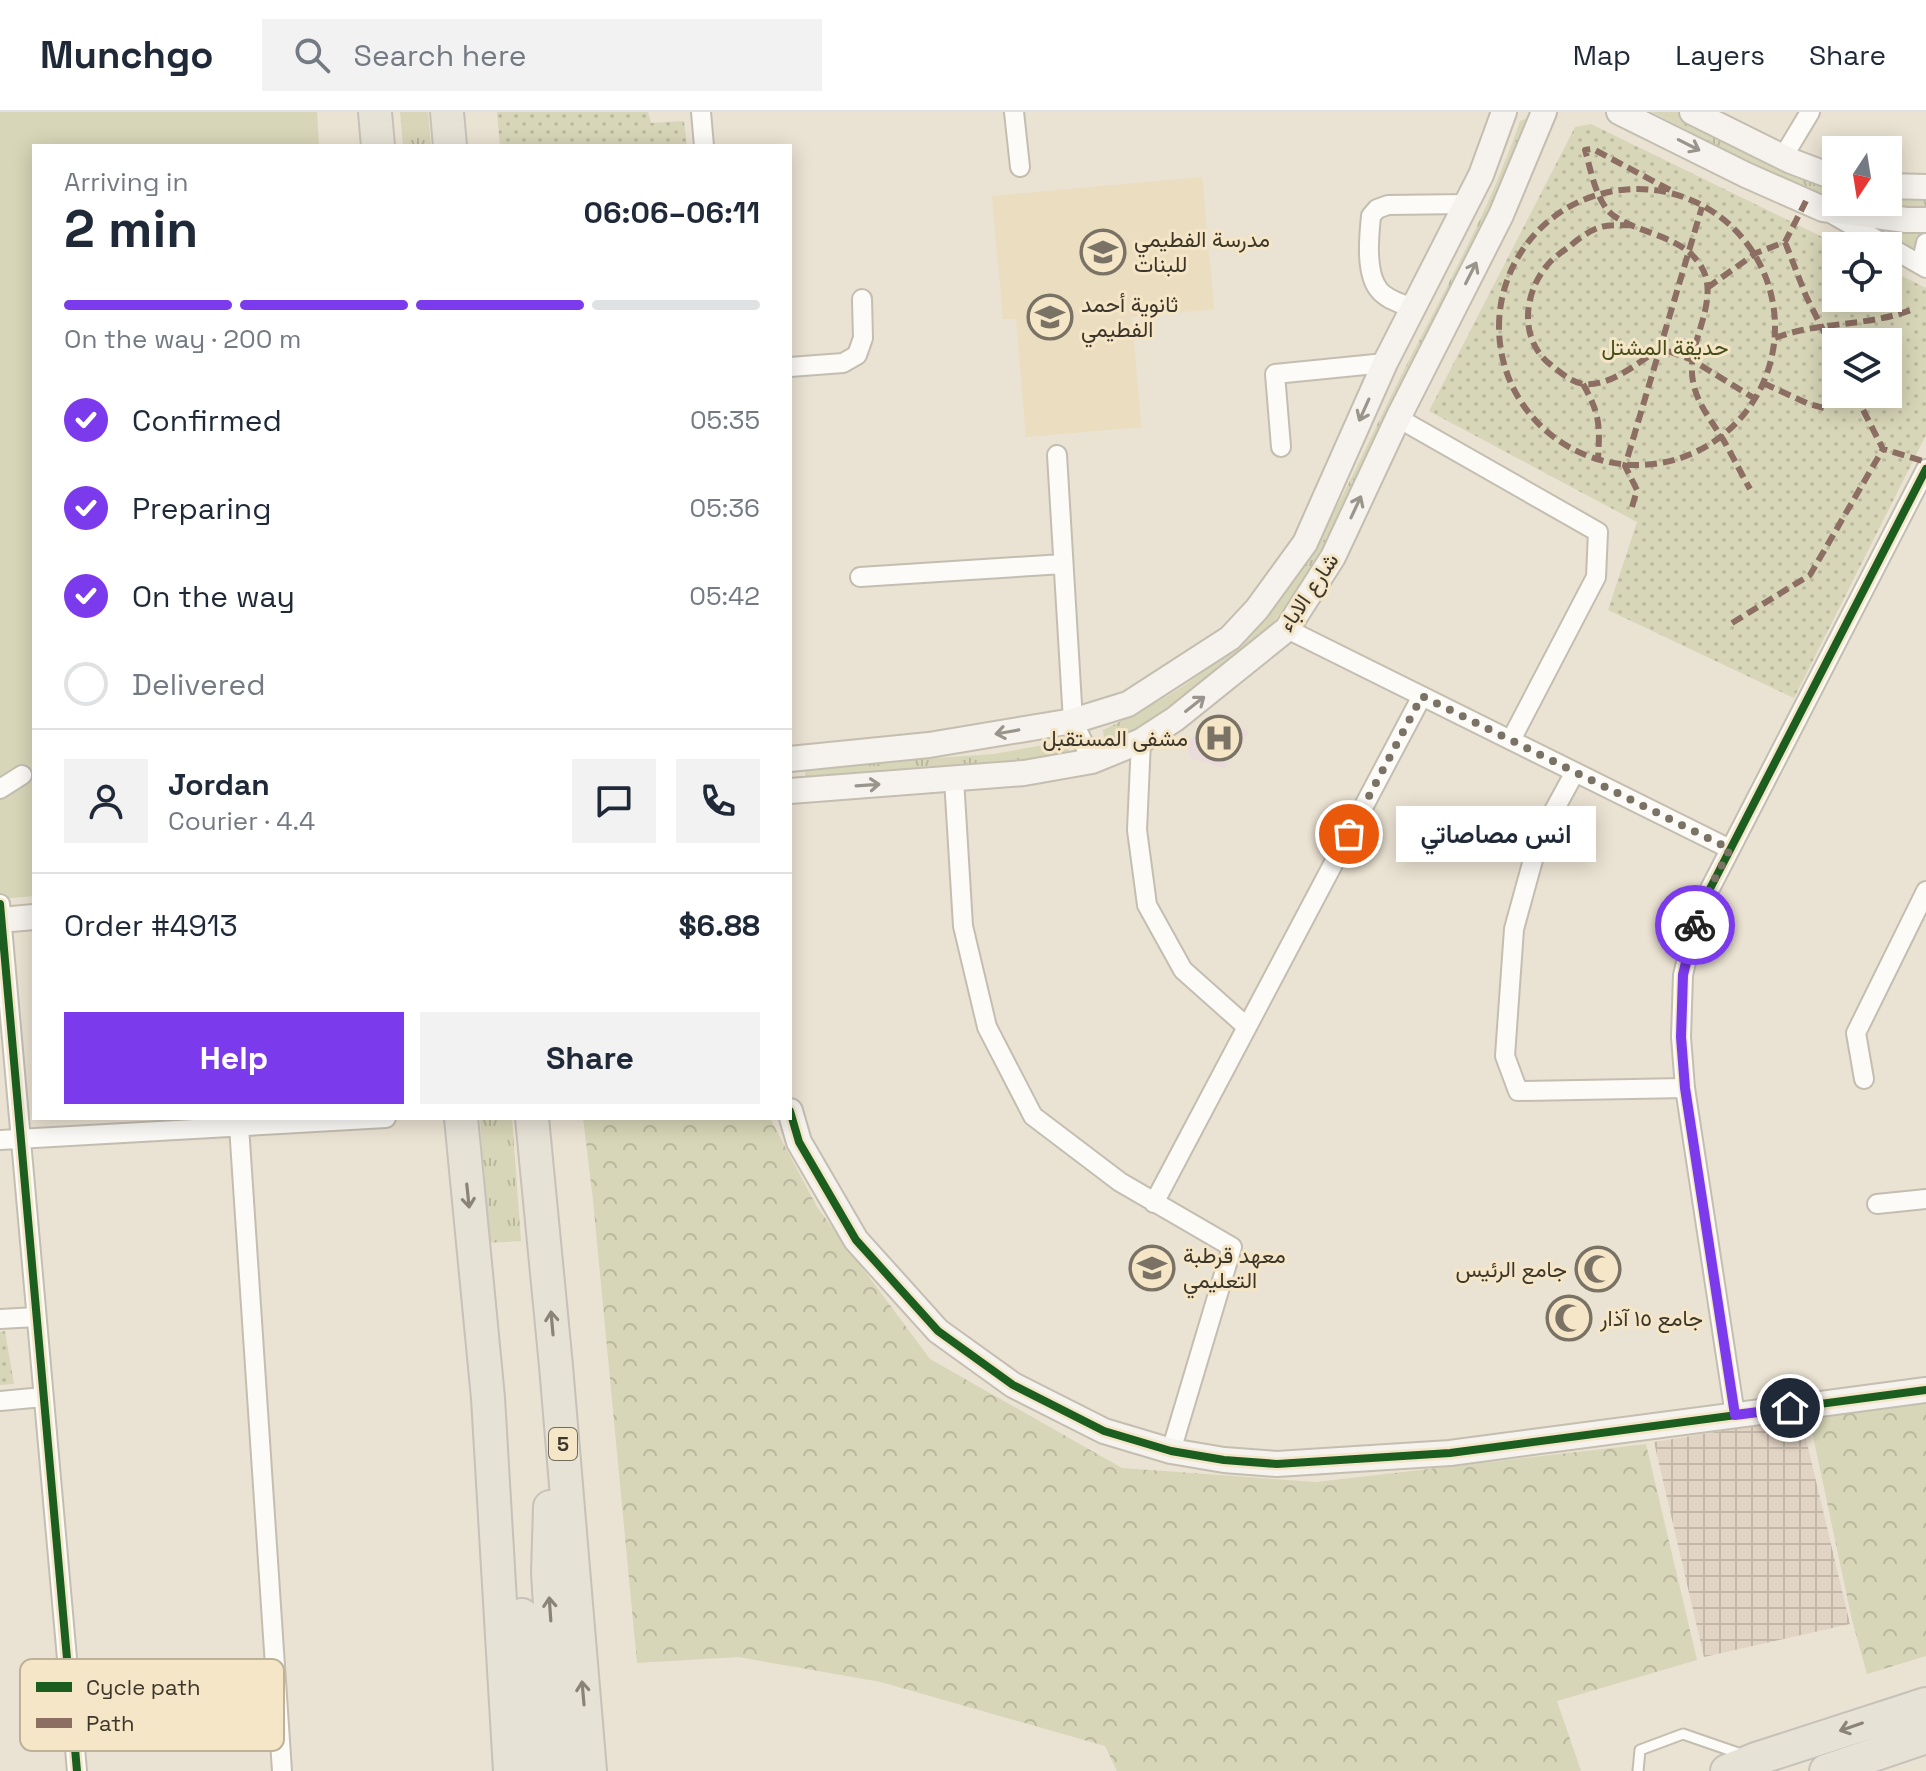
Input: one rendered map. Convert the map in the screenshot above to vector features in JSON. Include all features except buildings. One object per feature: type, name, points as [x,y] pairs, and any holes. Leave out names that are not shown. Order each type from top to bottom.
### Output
[{"type":"highway","points":[[375,112],[378,144]]},
{"type":"highway","points":[[447,112],[450,144]]},
{"type":"highway","points":[[461,1120],[488,1398],[510,1771]]},
{"type":"highway","name":"5","points":[[532,1120],[590,1771]]},
{"type":"highway","name":"5","points":[[556,1366],[548,1573],[560,1771]]},
{"type":"highway","points":[[488,1398],[519,1571],[535,1771]]},
{"type":"highway","points":[[1742,1765],[1926,1704]]},
{"type":"highway","points":[[1826,1771],[1926,1737]]},
{"type":"main road","name":"شارع الاباء","points":[[792,759],[929,745],[1073,721],[1128,704],[1230,638],[1257,609],[1305,543],[1385,363],[1481,175],[1504,112]]},
{"type":"main road","name":"شارع الاباء","points":[[792,791],[1024,773],[1092,761],[1141,741],[1223,682],[1287,629],[1333,557],[1398,418],[1501,215],[1544,112]]},
{"type":"main road","points":[[1619,112],[1822,209]]},
{"type":"main road","points":[[1692,112],[1783,157],[1822,172]]},
{"type":"main road","points":[[1902,186],[1926,187]]},
{"type":"main road","points":[[1876,216],[1926,220]]},
{"type":"main road","points":[[0,915],[32,917]]},
{"type":"main road","points":[[792,1118],[799,1142],[856,1240],[938,1331],[1013,1385],[1104,1431],[1171,1451],[1250,1462],[1303,1463],[1450,1453],[1926,1390]]},
{"type":"street","points":[[701,112],[704,144]]},
{"type":"street","points":[[1014,112],[1020,167]]},
{"type":"street","points":[[1783,157],[1810,112]]},
{"type":"street","points":[[1412,308],[1390,299],[1374,281],[1370,261],[1371,216],[1377,209],[1388,205],[1466,204]]},
{"type":"street","points":[[1835,216],[1923,266],[1926,243]]},
{"type":"street","points":[[792,367],[843,363],[857,355],[863,338],[862,299]]},
{"type":"street","points":[[1281,447],[1275,374],[1385,363]]},
{"type":"street","points":[[1398,418],[1598,532],[1596,577],[1511,740]]},
{"type":"street","points":[[1057,455],[1073,721],[1092,761]]},
{"type":"street","points":[[1735,1415],[1685,1088],[1681,1037],[1683,975],[1698,912],[1926,469]]},
{"type":"street","points":[[860,577],[1063,564]]},
{"type":"street","points":[[1287,629],[1730,849]]},
{"type":"street","points":[[1154,1203],[1422,696]]},
{"type":"street","points":[[1141,741],[1137,830],[1147,905],[1183,970],[1247,1027]]},
{"type":"street","points":[[1575,772],[1539,838],[1514,929],[1505,1056],[1518,1091],[1685,1088]]},
{"type":"street","points":[[0,789],[22,775]]},
{"type":"street","points":[[954,779],[963,926],[987,1027],[1033,1116],[1120,1182],[1232,1247],[1171,1451]]},
{"type":"street","points":[[1864,1079],[1856,1033],[1926,891]]},
{"type":"street","points":[[0,915],[67,1659]]},
{"type":"street","points":[[0,1140],[349,1120]]},
{"type":"street","points":[[239,1126],[275,1659]]},
{"type":"street","points":[[1877,1204],[1926,1199]]},
{"type":"street","points":[[0,1319],[36,1317]]},
{"type":"street","points":[[0,1401],[43,1397]]},
{"type":"street","points":[[75,1751],[77,1771]]},
{"type":"street","points":[[281,1751],[282,1771]]},
{"type":"lane","points":[[1638,1771],[1640,1750],[1683,1734],[1742,1765]]},
{"type":"shaded area","name":"مدرسة الفطيمي للبنات","points":[[1202,177],[1214,309],[1132,317],[1141,427],[1026,437],[1016,319],[1003,319],[992,196]]},
{"type":"shaded area","name":"مشفى المستقبل","points":[[1225,712],[1249,733],[1224,768],[1191,758],[1186,743]]},
{"type":"shaded area","points":[[1801,1418],[1850,1624],[1704,1657],[1654,1442]]},
{"type":"green space","points":[[0,112],[317,112],[319,144],[32,144],[32,896],[0,899]]},
{"type":"green space","points":[[400,112],[428,112],[431,144],[403,144]]},
{"type":"green space","points":[[497,112],[648,112],[651,123],[684,121],[687,144],[500,144]]},
{"type":"green space","points":[[1652,112],[1686,112],[1822,181],[1822,196],[1804,191]]},
{"type":"green space","points":[[1531,117],[1531,130],[1325,553],[1267,631],[1194,694],[1135,731],[1105,744],[1103,730],[1166,697],[1221,658],[1256,624],[1299,570],[1335,510],[1463,255],[1494,189],[1520,121]]},
{"type":"green space","name":"حديقة المشتل","points":[[1591,124],[1822,237],[1822,312],[1902,312],[1902,276],[1926,288],[1926,435],[1794,698],[1608,610],[1637,522],[1429,411],[1575,127]]},
{"type":"green space","points":[[1902,196],[1926,197],[1926,211],[1902,208]]},
{"type":"green space","points":[[1902,233],[1922,233],[1915,250],[1902,244]]},
{"type":"green space","points":[[1066,741],[1070,755],[995,766],[806,779],[804,767],[994,754]]},
{"type":"green space","points":[[480,1120],[512,1120],[521,1241],[487,1243]]},
{"type":"green space","points":[[583,1120],[771,1120],[817,1207],[930,1359],[1122,1468],[1316,1482],[1646,1444],[1697,1660],[1557,1701],[1581,1771],[1117,1771],[1105,1746],[881,1682],[738,1657],[637,1663]]},
{"type":"green space","points":[[5,1331],[14,1384],[0,1385],[0,1332]]},
{"type":"green space","points":[[1926,1402],[1926,1656],[1867,1674],[1852,1620],[1809,1417]]},
{"type":"marked path","points":[[1670,190],[1593,149],[1585,150],[1595,186],[1608,210],[1624,222],[1681,246],[1699,263],[1705,275],[1707,300],[1692,364],[1694,386],[1701,405],[1750,489]]},
{"type":"marked path","points":[[1651,189],[1702,205],[1725,220],[1744,239],[1765,274],[1773,300],[1775,327],[1773,354],[1765,380],[1752,404],[1735,425],[1714,442],[1690,455],[1651,465],[1623,465],[1572,449],[1549,434],[1530,415],[1509,380],[1501,354],[1499,313],[1515,262],[1530,239],[1549,220],[1584,199],[1610,191],[1651,189]]},
{"type":"marked path","points":[[1707,288],[1756,253],[1785,242],[1806,201]]},
{"type":"marked path","points":[[1632,507],[1637,490],[1625,466],[1702,207]]},
{"type":"marked path","points":[[1632,225],[1593,230],[1550,262],[1541,274],[1534,287],[1528,315],[1529,329],[1540,355],[1570,379],[1593,384],[1614,378],[1660,348],[1692,360],[1757,400]]},
{"type":"marked path","points":[[1785,242],[1822,328]]},
{"type":"marked path","points":[[1775,338],[1911,310]]},
{"type":"marked path","points":[[1763,383],[1822,407]]},
{"type":"marked path","points":[[1583,384],[1598,420],[1598,459]]},
{"type":"marked path","points":[[1862,408],[1883,449],[1926,462]]},
{"type":"marked path","points":[[1732,623],[1810,575],[1883,449]]},
{"type":"cycle path","points":[[1735,1415],[1685,1088],[1681,1037],[1683,975],[1698,912],[1926,469]]},
{"type":"cycle path","points":[[0,904],[67,1659]]},
{"type":"cycle path","points":[[792,1118],[799,1142],[856,1240],[938,1331],[1013,1385],[1104,1431],[1171,1451],[1224,1460],[1277,1464],[1450,1453],[1926,1390]]},
{"type":"cycle path","points":[[75,1751],[77,1771]]},
{"type":"way so far","points":[[1349,834],[1422,696],[1730,849],[1698,912],[1695,925]]},
{"type":"place","name":"مدرسة الفطيمي للبنات","points":[[1103,252]]},
{"type":"place","name":"ثانوية أحمد الفطيمي","points":[[1050,317]]},
{"type":"place","name":"مشفى المستقبل","points":[[1219,738]]},
{"type":"place","name":"انس مصاصاتي","points":[[1349,834]]},
{"type":"place","name":"معهد قرطبة التعليمي","points":[[1152,1268]]},
{"type":"place","name":"جامع الرئيس","points":[[1598,1269]]},
{"type":"place","name":"جامع ١٥ آذار","points":[[1569,1318]]},
{"type":"route","points":[[1695,925],[1683,975],[1681,1037],[1685,1088],[1735,1415],[1790,1408]]}]
